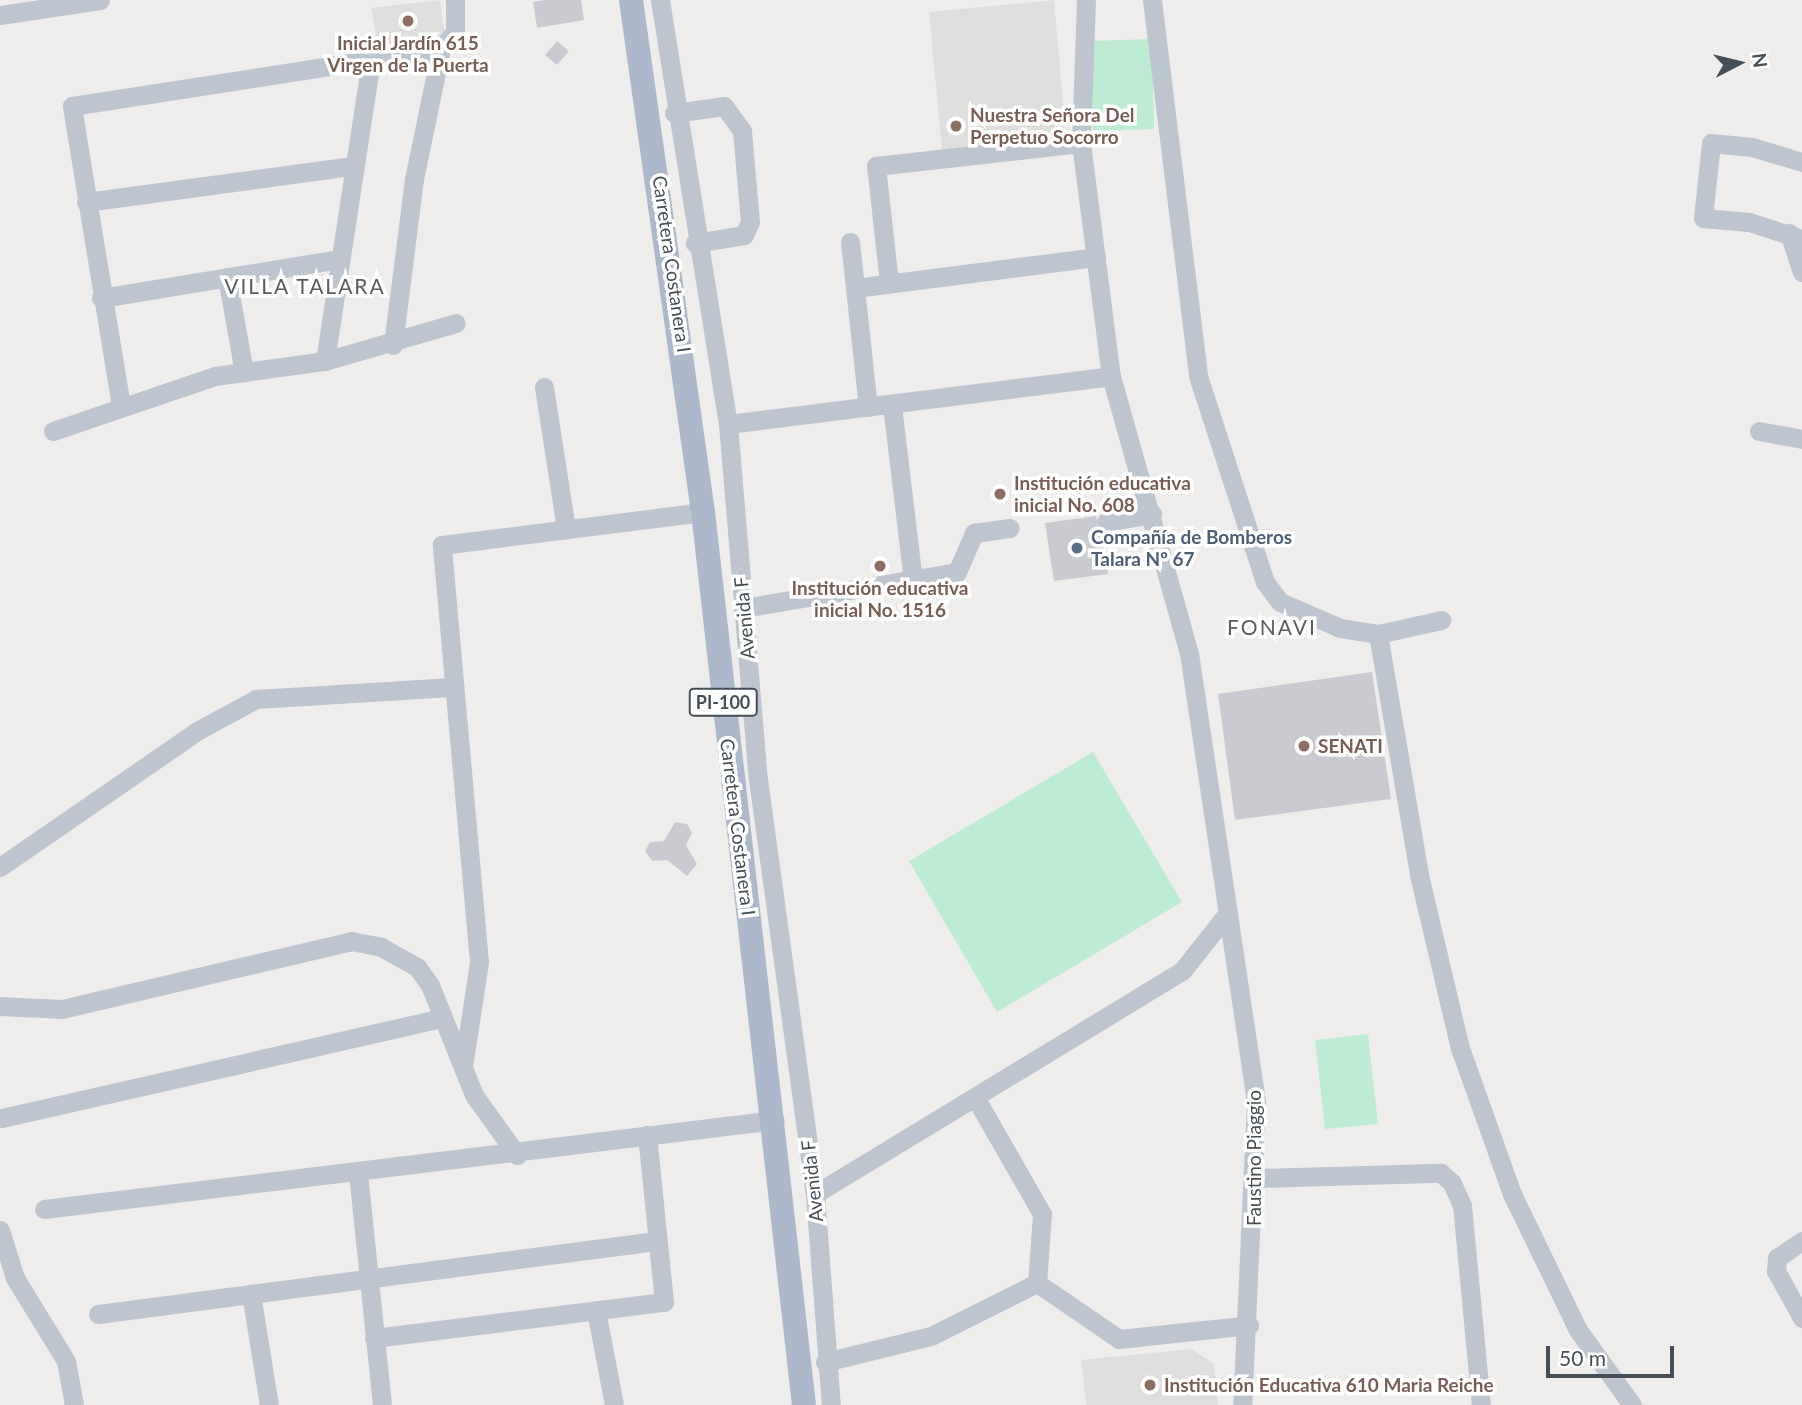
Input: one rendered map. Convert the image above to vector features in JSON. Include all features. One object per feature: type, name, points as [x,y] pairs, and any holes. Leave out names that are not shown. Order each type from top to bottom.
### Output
[{"type":"main road","name":"Carretera Costanera I","points":[[631,0],[703,512],[775,1120],[804,1405]]},
{"type":"street","points":[[0,15],[100,0]]},
{"type":"street","points":[[393,345],[414,179],[441,48],[455,32],[455,0]]},
{"type":"street","name":"Avenida F","points":[[660,0],[674,113],[728,424],[758,779],[816,1194],[825,1362],[831,1405]]},
{"type":"street","name":"Faustino Piaggio","points":[[1086,0],[1081,143],[1111,376],[1189,653],[1256,1102],[1257,1178],[1242,1405]]},
{"type":"street","points":[[1152,0],[1198,376],[1265,582],[1280,602],[1308,617],[1378,634],[1441,620]]},
{"type":"street","points":[[121,406],[101,298],[72,106],[441,48]]},
{"type":"street","points":[[326,361],[339,259],[371,60]]},
{"type":"street","points":[[674,113],[724,106],[743,131],[750,222],[744,235],[695,243]]},
{"type":"street","points":[[889,284],[876,166],[1081,143]]},
{"type":"street","points":[[1802,162],[1752,146],[1711,143],[1703,218],[1796,236],[1802,272]]},
{"type":"street","points":[[86,202],[353,166]]},
{"type":"street","points":[[850,242],[868,407]]},
{"type":"street","points":[[855,288],[1096,257]]},
{"type":"street","points":[[101,298],[339,259]]},
{"type":"street","points":[[227,277],[244,372]]},
{"type":"street","points":[[53,431],[121,406],[244,372],[326,361],[393,345],[456,323]]},
{"type":"street","points":[[728,424],[1111,376]]},
{"type":"street","points":[[544,387],[566,529]]},
{"type":"street","points":[[892,404],[913,581]]},
{"type":"street","points":[[1759,432],[1802,439]]},
{"type":"street","points":[[463,1067],[479,962],[452,687],[442,545],[703,512]]},
{"type":"street","points":[[1107,522],[1152,514]]},
{"type":"street","points":[[743,608],[957,572],[974,533],[1010,527]]},
{"type":"street","points":[[1378,634],[1419,875],[1460,1048],[1530,1231],[1578,1330],[1632,1405]]},
{"type":"street","points":[[0,867],[151,761],[256,699],[452,687]]},
{"type":"street","points":[[816,1194],[1182,971],[1228,913]]},
{"type":"street","points":[[0,1006],[62,1009],[351,941],[382,947],[417,967],[489,1122],[517,1154]]},
{"type":"street","points":[[2,1118],[443,1018]]},
{"type":"street","points":[[975,1097],[1042,1214],[1037,1283]]},
{"type":"street","points":[[44,1209],[517,1154],[775,1120]]},
{"type":"street","points":[[374,1338],[664,1302],[647,1135]]},
{"type":"street","points":[[358,1173],[382,1405]]},
{"type":"street","points":[[1257,1178],[1441,1173],[1452,1183],[1462,1205],[1481,1405]]},
{"type":"street","points":[[0,1230],[15,1278],[66,1361],[74,1405]]},
{"type":"street","points":[[98,1314],[656,1241]]},
{"type":"street","points":[[1802,1241],[1777,1258],[1776,1271],[1802,1318]]},
{"type":"street","points":[[1037,1283],[1119,1339],[1249,1325]]},
{"type":"street","points":[[825,1362],[931,1336],[1037,1283]]},
{"type":"street","points":[[251,1294],[269,1405]]},
{"type":"street","points":[[596,1310],[614,1405]]},
{"type":"shaded area","name":"Inicial Jardín 615 Virgen de la Puerta","points":[[440,0],[445,34],[437,43],[379,50],[371,8]]},
{"type":"shaded area","points":[[1054,0],[1066,135],[942,150],[929,12]]},
{"type":"shaded area","name":"Institución Educativa 610 Maria Reiche","points":[[1192,1349],[1214,1364],[1218,1405],[1086,1405],[1081,1360]]},
{"type":"green space","points":[[1152,39],[1154,129],[1093,131],[1091,41]]},
{"type":"green space","points":[[1093,752],[1182,902],[997,1012],[909,861]]},
{"type":"green space","points":[[1368,1034],[1378,1124],[1325,1129],[1315,1040]]},
{"type":"building","points":[[581,0],[584,20],[537,28],[533,2]]},
{"type":"building","points":[[557,41],[569,51],[557,65],[545,55]]},
{"type":"building","name":"Compañía de Bomberos Talara Nº 67","points":[[1096,516],[1108,574],[1054,581],[1045,523]]},
{"type":"building","name":"SENATI","points":[[1372,672],[1391,799],[1235,820],[1218,694]]},
{"type":"building","points":[[675,822],[687,824],[692,833],[686,845],[697,864],[687,876],[667,860],[652,861],[645,851],[650,842],[664,841]]},
{"type":"place","name":"Inicial Jardín 615 Virgen de la Puerta","points":[[408,21]]},
{"type":"place","name":"Nuestra Señora Del Perpetuo Socorro","points":[[956,126]]},
{"type":"place","name":"Institución educativa inicial No. 608","points":[[1000,494]]},
{"type":"place","name":"Compañía de Bomberos Talara Nº 67","points":[[1077,548]]},
{"type":"place","name":"Institución educativa inicial No. 1516","points":[[880,566]]},
{"type":"place","name":"SENATI","points":[[1304,746]]},
{"type":"place","name":"Institución Educativa 610 Maria Reiche","points":[[1150,1385]]},
{"type":"district","name":"VILLA TALARA","points":[[305,286]]},
{"type":"district","name":"FONAVI","points":[[1272,627]]}]
